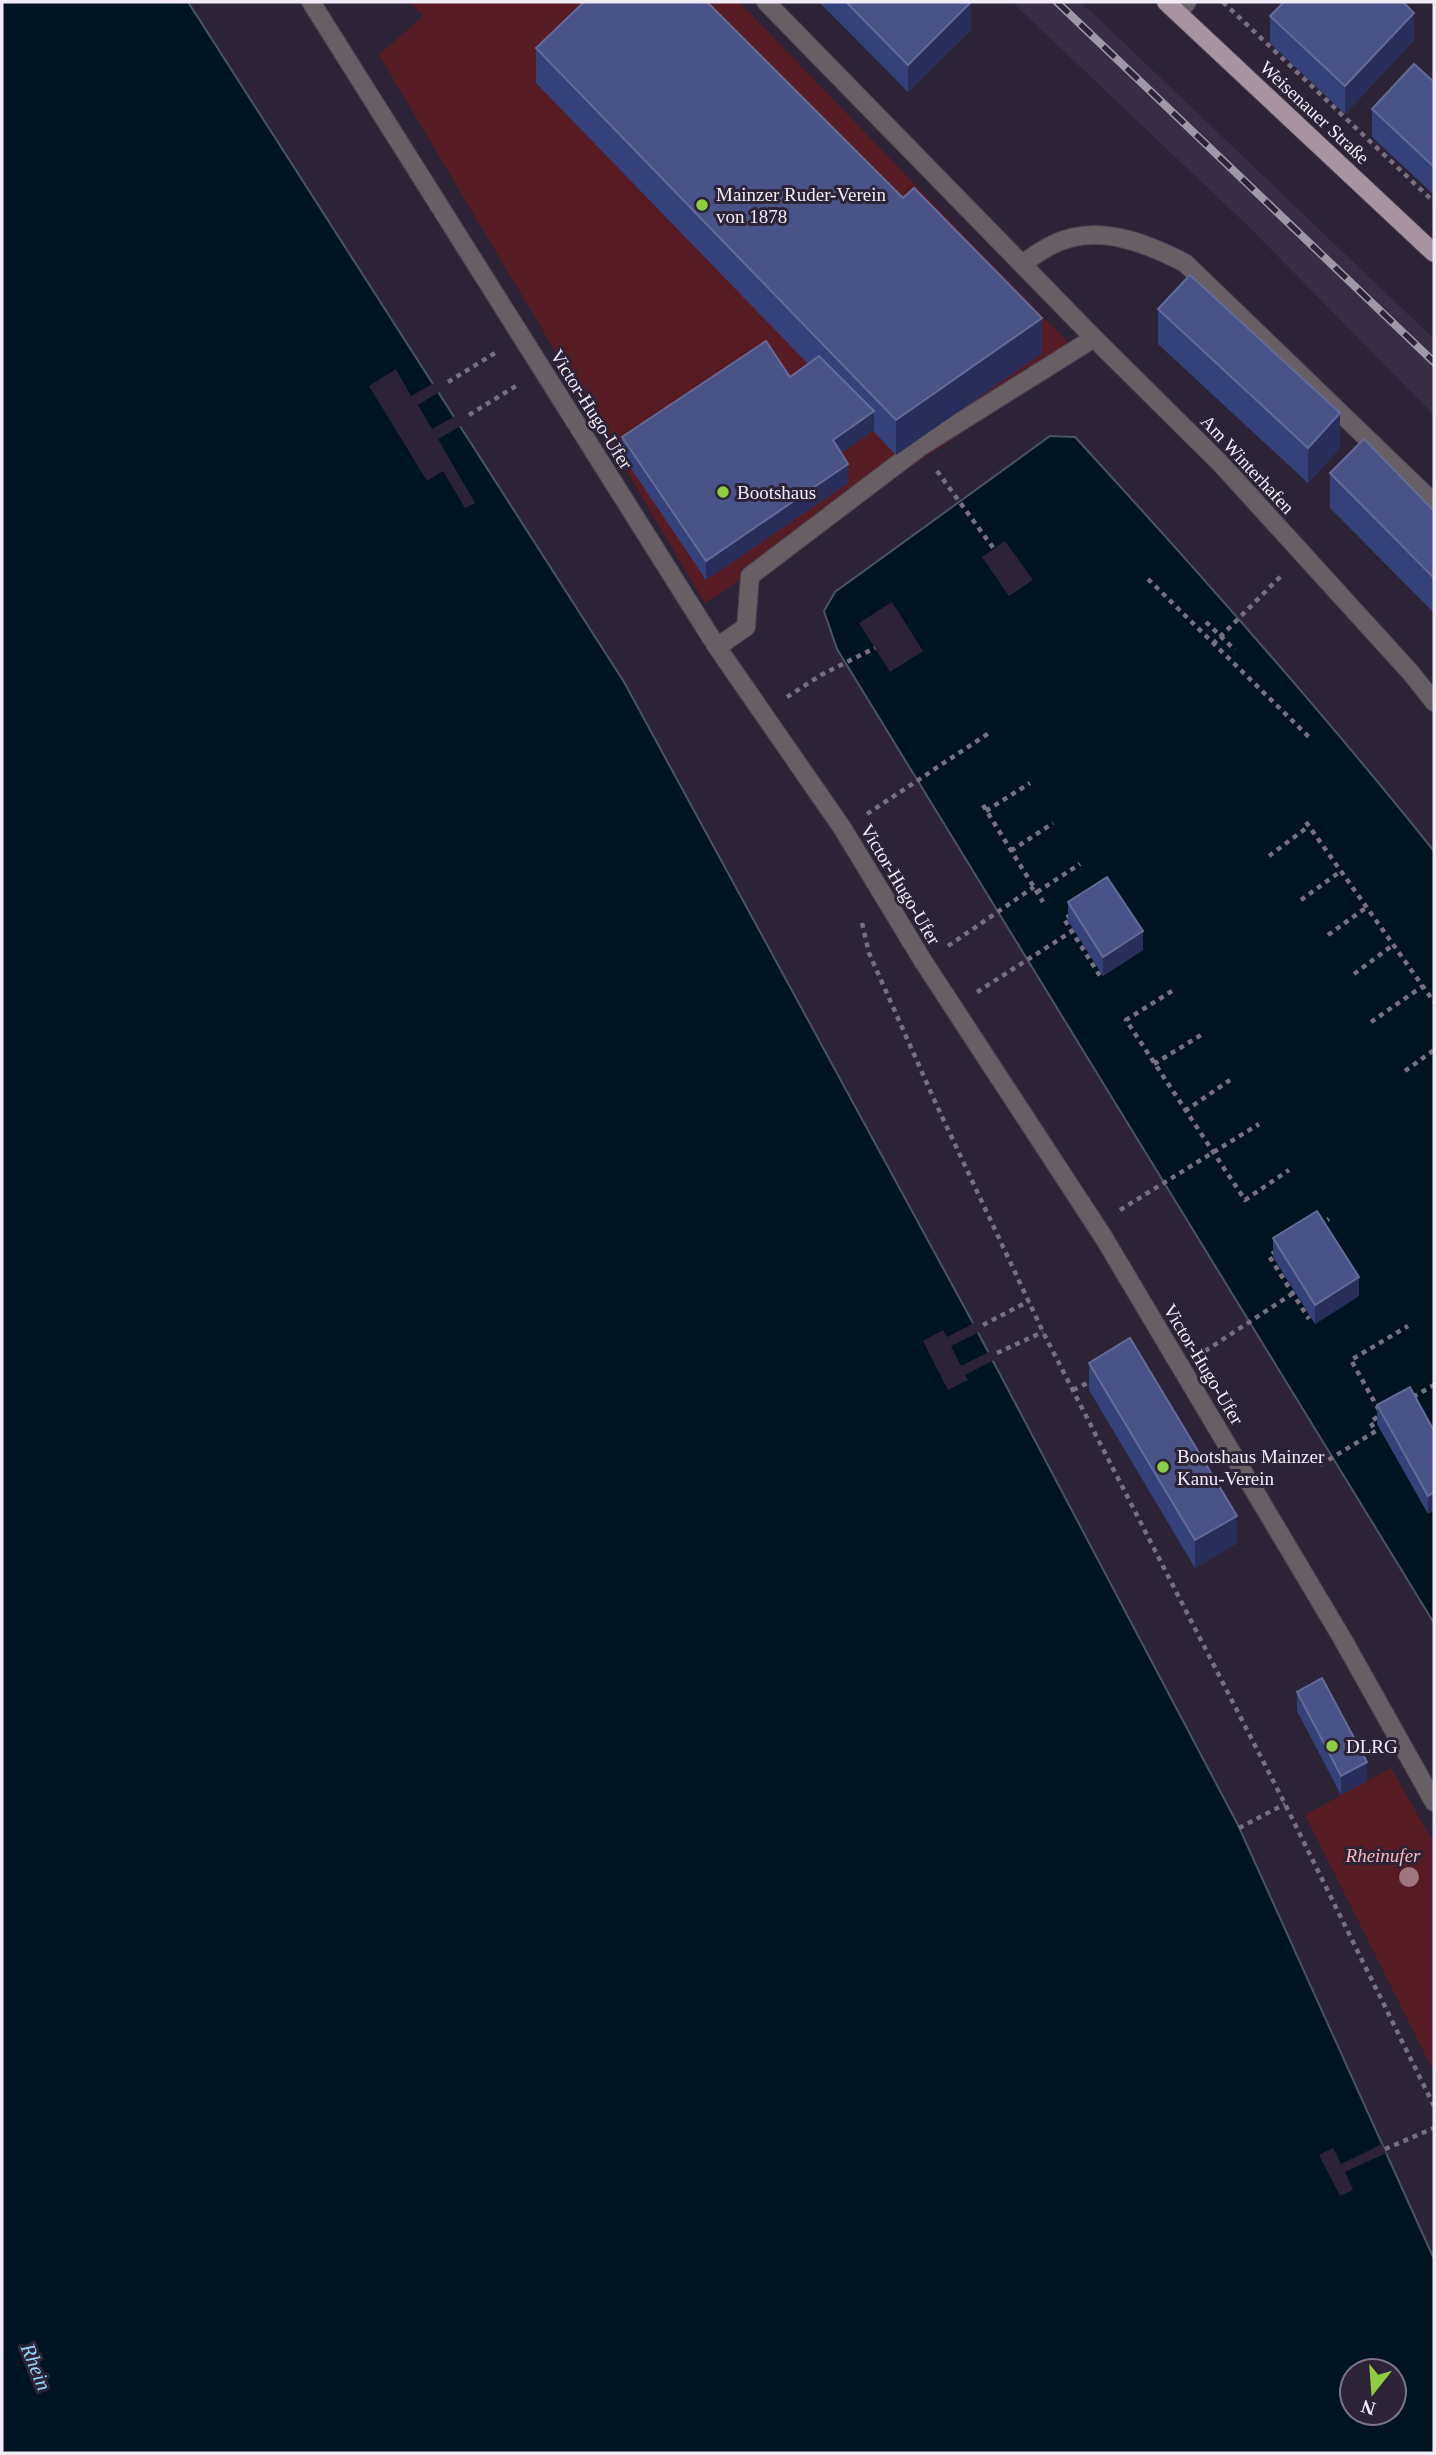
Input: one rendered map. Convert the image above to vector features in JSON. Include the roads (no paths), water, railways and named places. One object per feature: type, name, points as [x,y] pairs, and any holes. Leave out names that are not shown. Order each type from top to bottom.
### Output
[{"type":"main road","name":"Weisenauer Straße","points":[[1178,6],[1434,253]]},
{"type":"street","name":"Victor-Hugo-Ufer","points":[[311,2],[717,647],[874,878],[923,961],[1104,1238],[1342,1637],[1434,1802]]},
{"type":"street","name":"Am Winterhafen","points":[[766,2],[1094,338],[1222,464],[1411,673],[1434,702]]},
{"type":"street","points":[[1022,264],[1052,245],[1089,234],[1119,237],[1151,245],[1185,262],[1434,503]]},
{"type":"street","points":[[717,647],[746,628],[750,576],[920,447],[1094,338]]},
{"type":"water","name":"Rhein","points":[[2,2],[188,2],[624,682],[974,1325],[1238,1825],[1434,2259],[1434,2453],[2,2453]]},
{"type":"water","points":[[1050,436],[1075,437],[1258,641],[1434,851],[1434,1623],[837,649],[824,611],[835,592]]},
{"type":"railway","points":[[1057,2],[1434,362]]},
{"type":"place","name":"Mainzer Ruder-Verein von 1878","points":[[702,205]]},
{"type":"place","name":"Bootshaus","points":[[723,492]]},
{"type":"place","name":"Bootshaus Mainzer Kanu-Verein","points":[[1163,1467]]},
{"type":"place","name":"DLRG","points":[[1332,1746]]},
{"type":"park label","name":"Rheinufer","points":[[1383,1855]]}]
